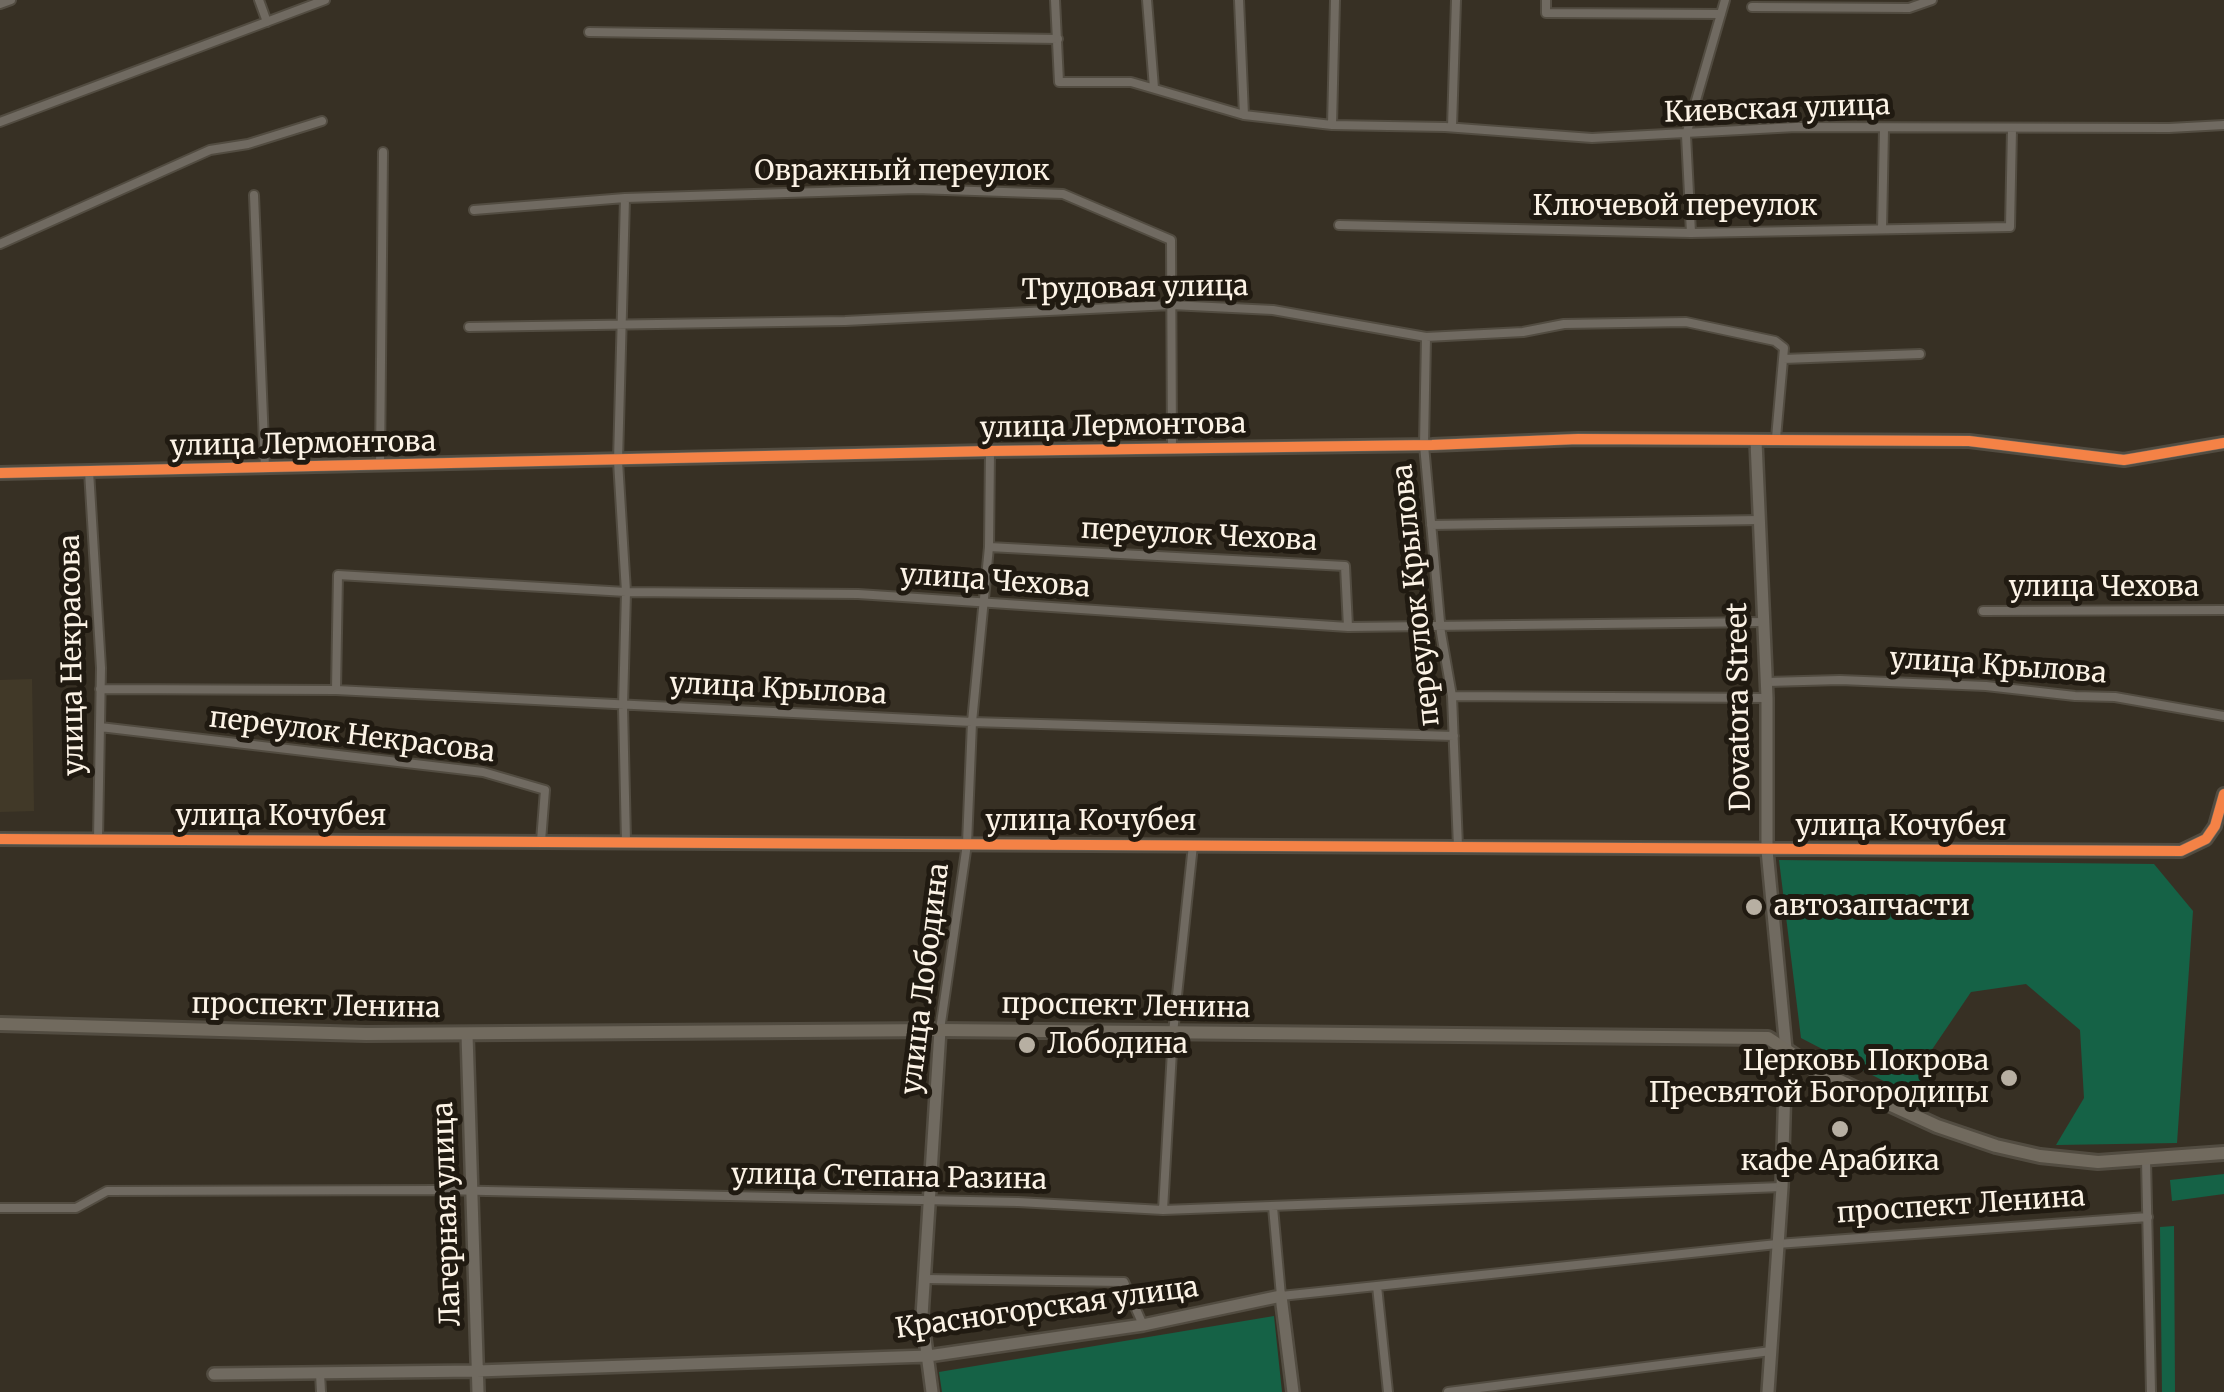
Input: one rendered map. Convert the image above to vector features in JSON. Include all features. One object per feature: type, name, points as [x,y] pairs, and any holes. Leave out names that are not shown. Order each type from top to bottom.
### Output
[{"type":"main road","name":"проспект Ленина","points":[[0,1024],[467,1034],[940,1030],[1737,1036],[1768,1038],[1815,1069],[1854,1088],[1937,1126],[1996,1146],[2068,1160],[2224,1154]]},
{"type":"street","points":[[0,4],[12,0]]},
{"type":"street","points":[[259,0],[267,22]]},
{"type":"street","points":[[0,122],[325,0]]},
{"type":"street","name":"Киевская улица","points":[[1055,0],[1059,82],[1131,82],[1244,115],[1332,125],[1452,127],[1592,138],[1796,127],[2012,129],[2224,125]]},
{"type":"street","points":[[1147,0],[1154,88]]},
{"type":"street","points":[[1239,0],[1244,115]]},
{"type":"street","points":[[1332,125],[1335,0]]},
{"type":"street","points":[[1452,127],[1456,0]]},
{"type":"street","points":[[1546,0],[1546,13],[1721,14]]},
{"type":"street","points":[[1691,232],[1686,135],[1725,0]]},
{"type":"street","points":[[1752,7],[1908,8],[1932,0]]},
{"type":"street","points":[[589,32],[1058,39]]},
{"type":"street","points":[[0,244],[210,150],[248,144],[322,121]]},
{"type":"street","points":[[1882,229],[1884,129]]},
{"type":"street","name":"Ключевой переулок","points":[[1339,225],[1691,232],[2010,227],[2012,129]]},
{"type":"street","points":[[380,466],[383,152]]},
{"type":"street","name":"Овражный переулок","points":[[474,210],[625,198],[916,189],[1063,194],[1170,240],[1172,450]]},
{"type":"street","points":[[254,195],[265,468]]},
{"type":"street","points":[[625,198],[618,461],[626,592],[626,842]]},
{"type":"street","name":"Трудовая улица","points":[[469,327],[845,321],[1171,305],[1272,310],[1426,338],[1523,332],[1564,324],[1686,322],[1775,341],[1784,348],[1782,359]]},
{"type":"street","name":"переулок Крылова","points":[[1426,338],[1424,445],[1440,626],[1452,696],[1458,848]]},
{"type":"street","points":[[1776,438],[1782,359],[1920,354]]},
{"type":"street","name":"улица Лермонтова","points":[[0,473],[1578,439],[1968,442],[2124,460],[2224,443]]},
{"type":"street","name":"Dovatora Street","points":[[1756,441],[1768,698],[1767,850],[1786,1049],[1782,1187],[1768,1392]]},
{"type":"street","name":"улица Лободина","points":[[932,1392],[922,1316],[940,1030],[967,844],[972,722],[989,547],[990,451]]},
{"type":"street","name":"улица Некрасова","points":[[89,471],[100,688],[98,838]]},
{"type":"street","points":[[1431,525],[1760,520]]},
{"type":"street","name":"переулок Чехова","points":[[989,547],[1344,566],[1348,627]]},
{"type":"street","name":"улица Чехова","points":[[336,690],[338,575],[626,592],[858,594],[1348,627],[1764,622]]},
{"type":"street","name":"улица Чехова","points":[[1983,611],[2224,610]]},
{"type":"street","name":"улица Крылова","points":[[1767,682],[1840,680],[1986,686],[2115,697],[2224,716]]},
{"type":"street","name":"улица Крылова","points":[[100,688],[336,690],[972,722],[1454,736]]},
{"type":"street","points":[[1452,696],[1768,698]]},
{"type":"street","name":"переулок Некрасова","points":[[100,727],[484,772],[545,790],[541,842]]},
{"type":"street","name":"улица Кочубея","points":[[0,838],[2182,851],[2206,838],[2215,826],[2224,794]]},
{"type":"street","points":[[1163,1210],[1173,1033],[1193,846]]},
{"type":"street","name":"Лагерная улица","points":[[467,1034],[478,1392]]},
{"type":"street","points":[[2146,1160],[2151,1392]]},
{"type":"street","name":"улица Степана Разина","points":[[0,1208],[76,1208],[107,1191],[473,1191],[1163,1210],[1782,1187]]},
{"type":"street","points":[[1273,1207],[1293,1392]]},
{"type":"street","name":"проспект Ленина","points":[[1777,1244],[2148,1217]]},
{"type":"street","name":"Красногорская улица","points":[[214,1374],[478,1371],[928,1356],[1143,1324],[1281,1296],[1777,1244]]},
{"type":"street","points":[[925,1279],[1124,1282],[1143,1324]]},
{"type":"street","points":[[1377,1286],[1388,1392]]},
{"type":"street","points":[[1448,1392],[1770,1351]]},
{"type":"street","points":[[320,1373],[321,1392]]},
{"type":"shaded area","points":[[32,679],[34,811],[0,812],[0,680]]},
{"type":"green space","points":[[1779,860],[2154,864],[2193,911],[2177,1143],[2056,1145],[2084,1098],[2080,1030],[2026,984],[1971,992],[1929,1054],[1926,1103],[1801,1038]]},
{"type":"green space","points":[[2224,1174],[2224,1194],[2172,1201],[2170,1180]]},
{"type":"green space","points":[[2174,1226],[2175,1392],[2162,1392],[2160,1227]]},
{"type":"green space","points":[[1274,1316],[1282,1392],[942,1392],[939,1372]]},
{"type":"cycle path","points":[[0,473],[1578,439],[1969,441],[2124,460],[2224,443]]},
{"type":"cycle path","points":[[0,839],[2181,851],[2206,839],[2215,826],[2224,794]]},
{"type":"place","name":"автозапчасти","points":[[1754,907]]},
{"type":"place","name":"Лободина","points":[[1027,1045]]},
{"type":"place","name":"Церковь Покрова Пресвятой Богородицы","points":[[2009,1078]]},
{"type":"place","name":"кафе Арабика","points":[[1840,1129]]}]
